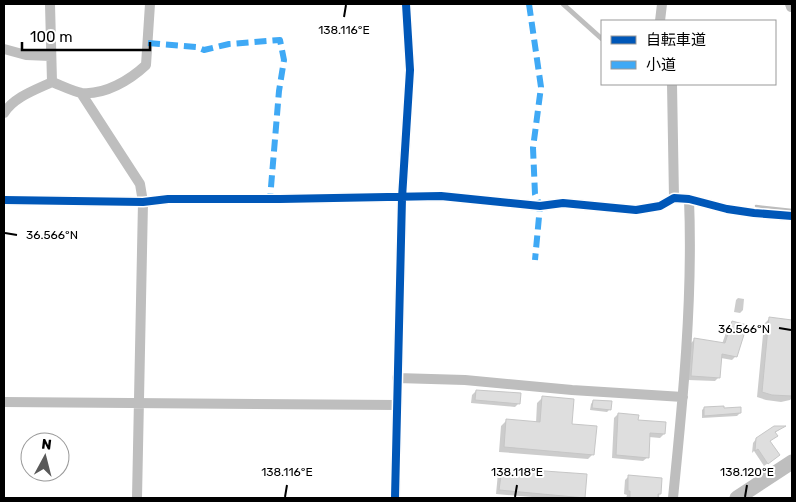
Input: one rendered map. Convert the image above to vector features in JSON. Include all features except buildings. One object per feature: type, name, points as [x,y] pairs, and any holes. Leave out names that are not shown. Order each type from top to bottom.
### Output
[{"type":"main road","points":[[738,498],[792,462]]},
{"type":"street","points":[[50,4],[52,82]]},
{"type":"street","points":[[4,113],[9,105],[16,100],[52,82],[82,93],[107,90],[139,72],[146,65],[150,4]]},
{"type":"street","points":[[395,498],[402,198],[410,70],[406,4]]},
{"type":"street","points":[[660,20],[662,4]]},
{"type":"street","points":[[4,49],[26,55],[50,56]]},
{"type":"street","points":[[672,85],[674,198]]},
{"type":"street","points":[[82,93],[140,184],[143,202],[137,498]]},
{"type":"street","points":[[4,200],[143,202],[168,199],[402,198],[441,196],[540,206],[562,203],[636,210],[660,206],[674,198],[689,199],[727,209],[792,216]]},
{"type":"street","points":[[672,498],[683,397],[691,252],[689,199]]},
{"type":"street","points":[[397,378],[465,380],[572,390],[683,397]]},
{"type":"street","points":[[4,402],[397,405]]},
{"type":"lane","points":[[563,4],[601,37]]},
{"type":"waterway","points":[[756,206],[792,210]]},
{"type":"marked path","points":[[529,4],[541,87],[533,148],[535,194],[540,206],[535,260]]},
{"type":"marked path","points":[[148,43],[196,47],[204,50],[229,44],[280,40],[284,60],[279,91],[270,199]]},
{"type":"cycle path","points":[[395,498],[402,198],[410,70],[406,4]]},
{"type":"cycle path","points":[[4,200],[143,202],[168,199],[441,196],[540,206],[563,203],[636,210],[660,206],[674,198],[689,199],[727,209],[792,216]]}]
